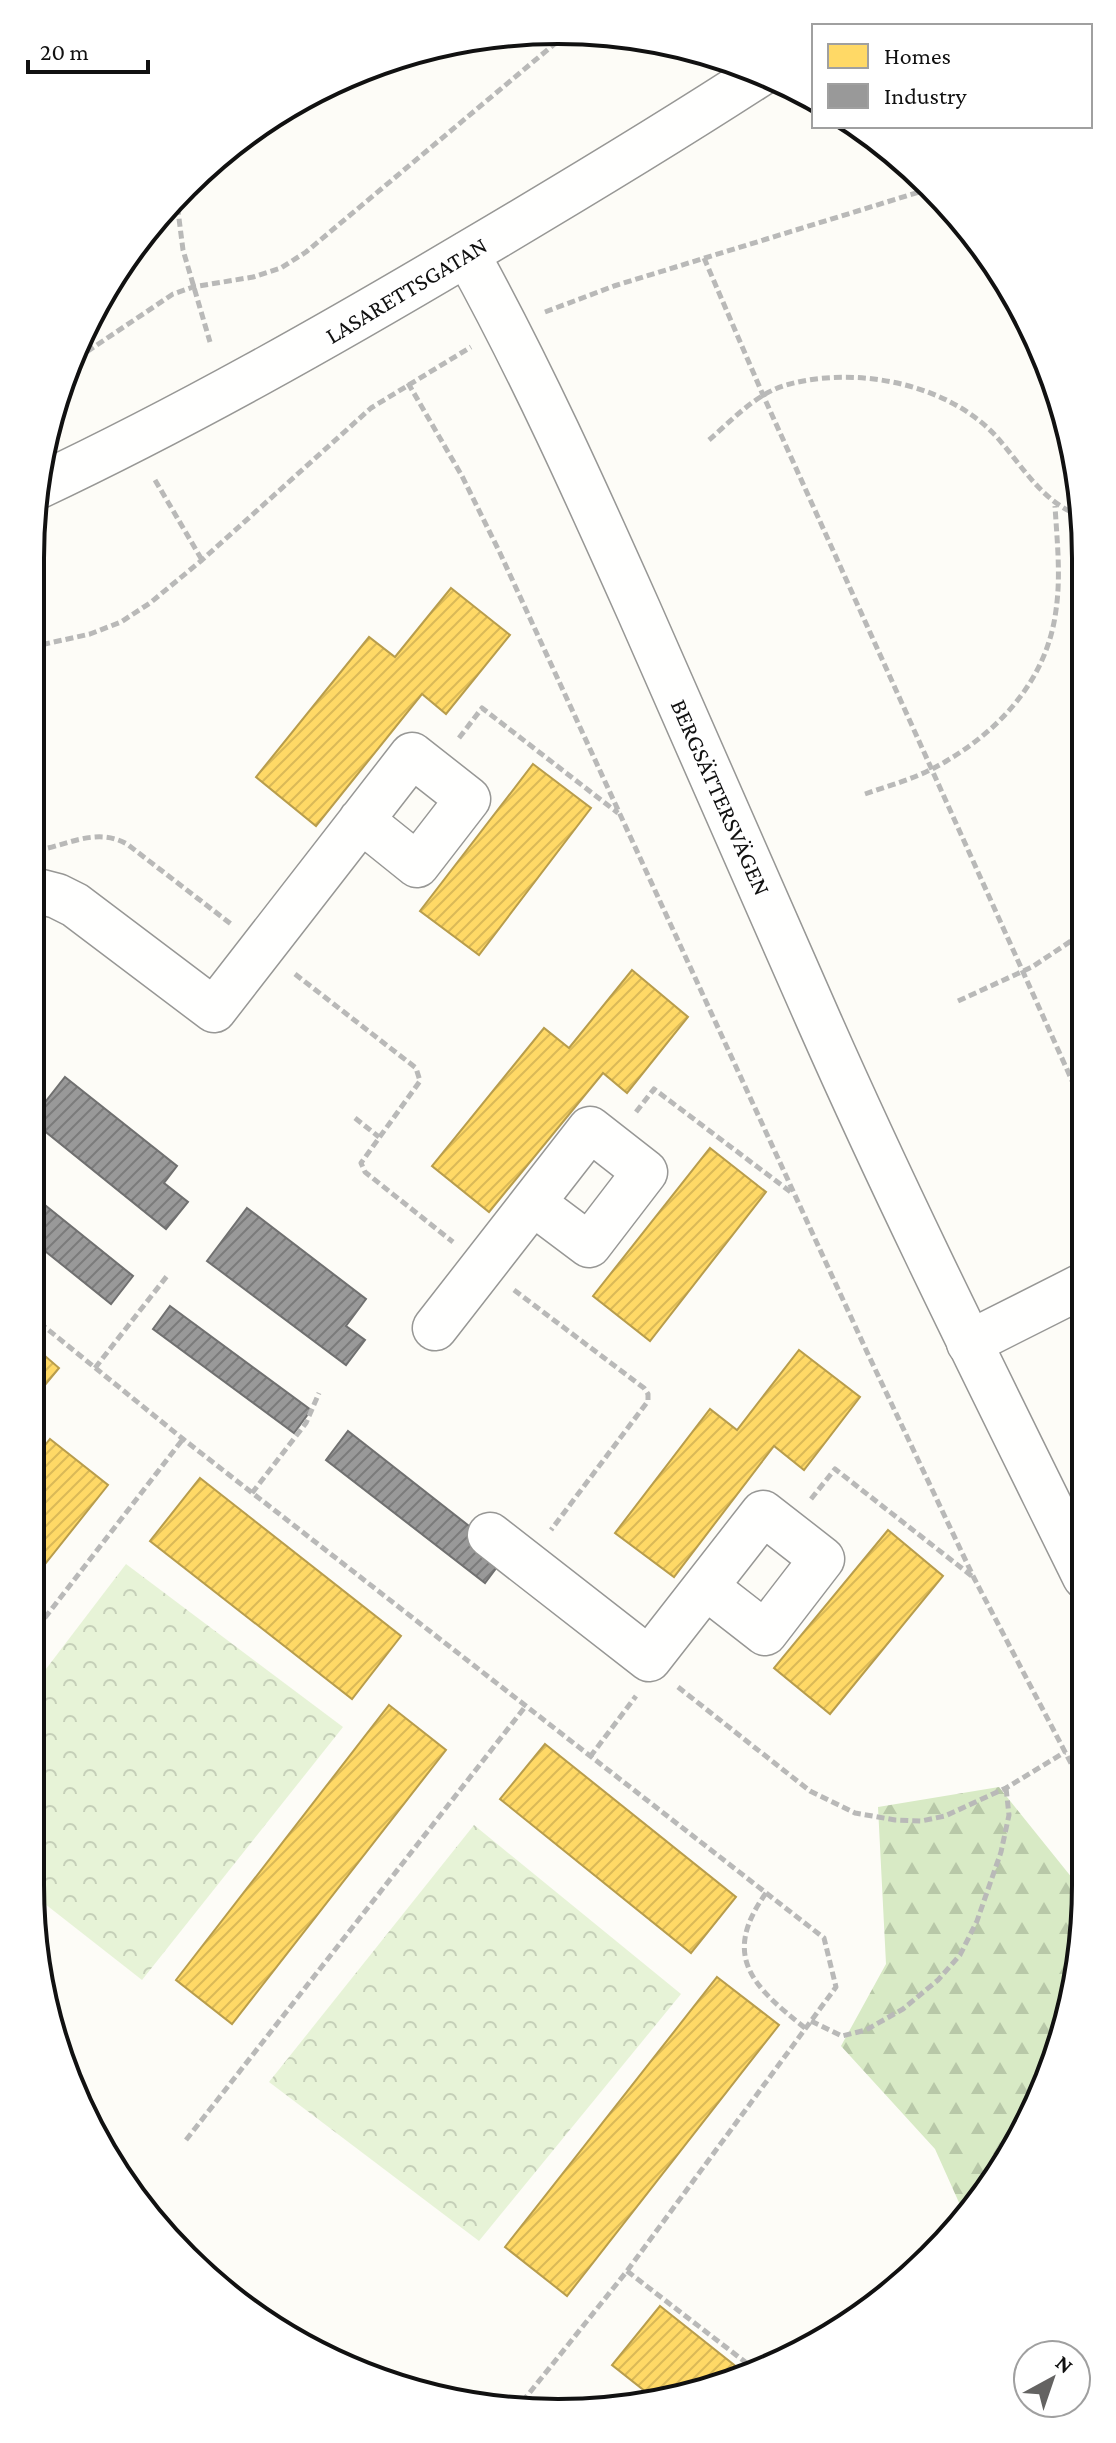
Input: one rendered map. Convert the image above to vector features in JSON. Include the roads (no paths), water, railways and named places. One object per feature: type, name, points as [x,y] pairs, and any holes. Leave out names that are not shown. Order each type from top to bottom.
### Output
[{"type":"street","name":"LASARETTSGATAN","points":[[50,481],[123,446],[324,339],[674,130],[749,81]]},
{"type":"street","name":"BERGSÄTTERSVÄGEN","points":[[467,254],[508,329],[565,446],[708,763],[820,1023],[969,1343],[1072,1551]]},
{"type":"street","points":[[44,878],[57,896],[75,905],[214,1010],[361,820],[412,755],[468,799],[417,865],[361,820]]},
{"type":"street","points":[[435,1328],[590,1129],[645,1172],[589,1245],[533,1203]]},
{"type":"street","points":[[969,1343],[1072,1291]]},
{"type":"street","points":[[490,1535],[649,1659],[763,1513],[822,1559],[765,1633],[706,1587]]}]
